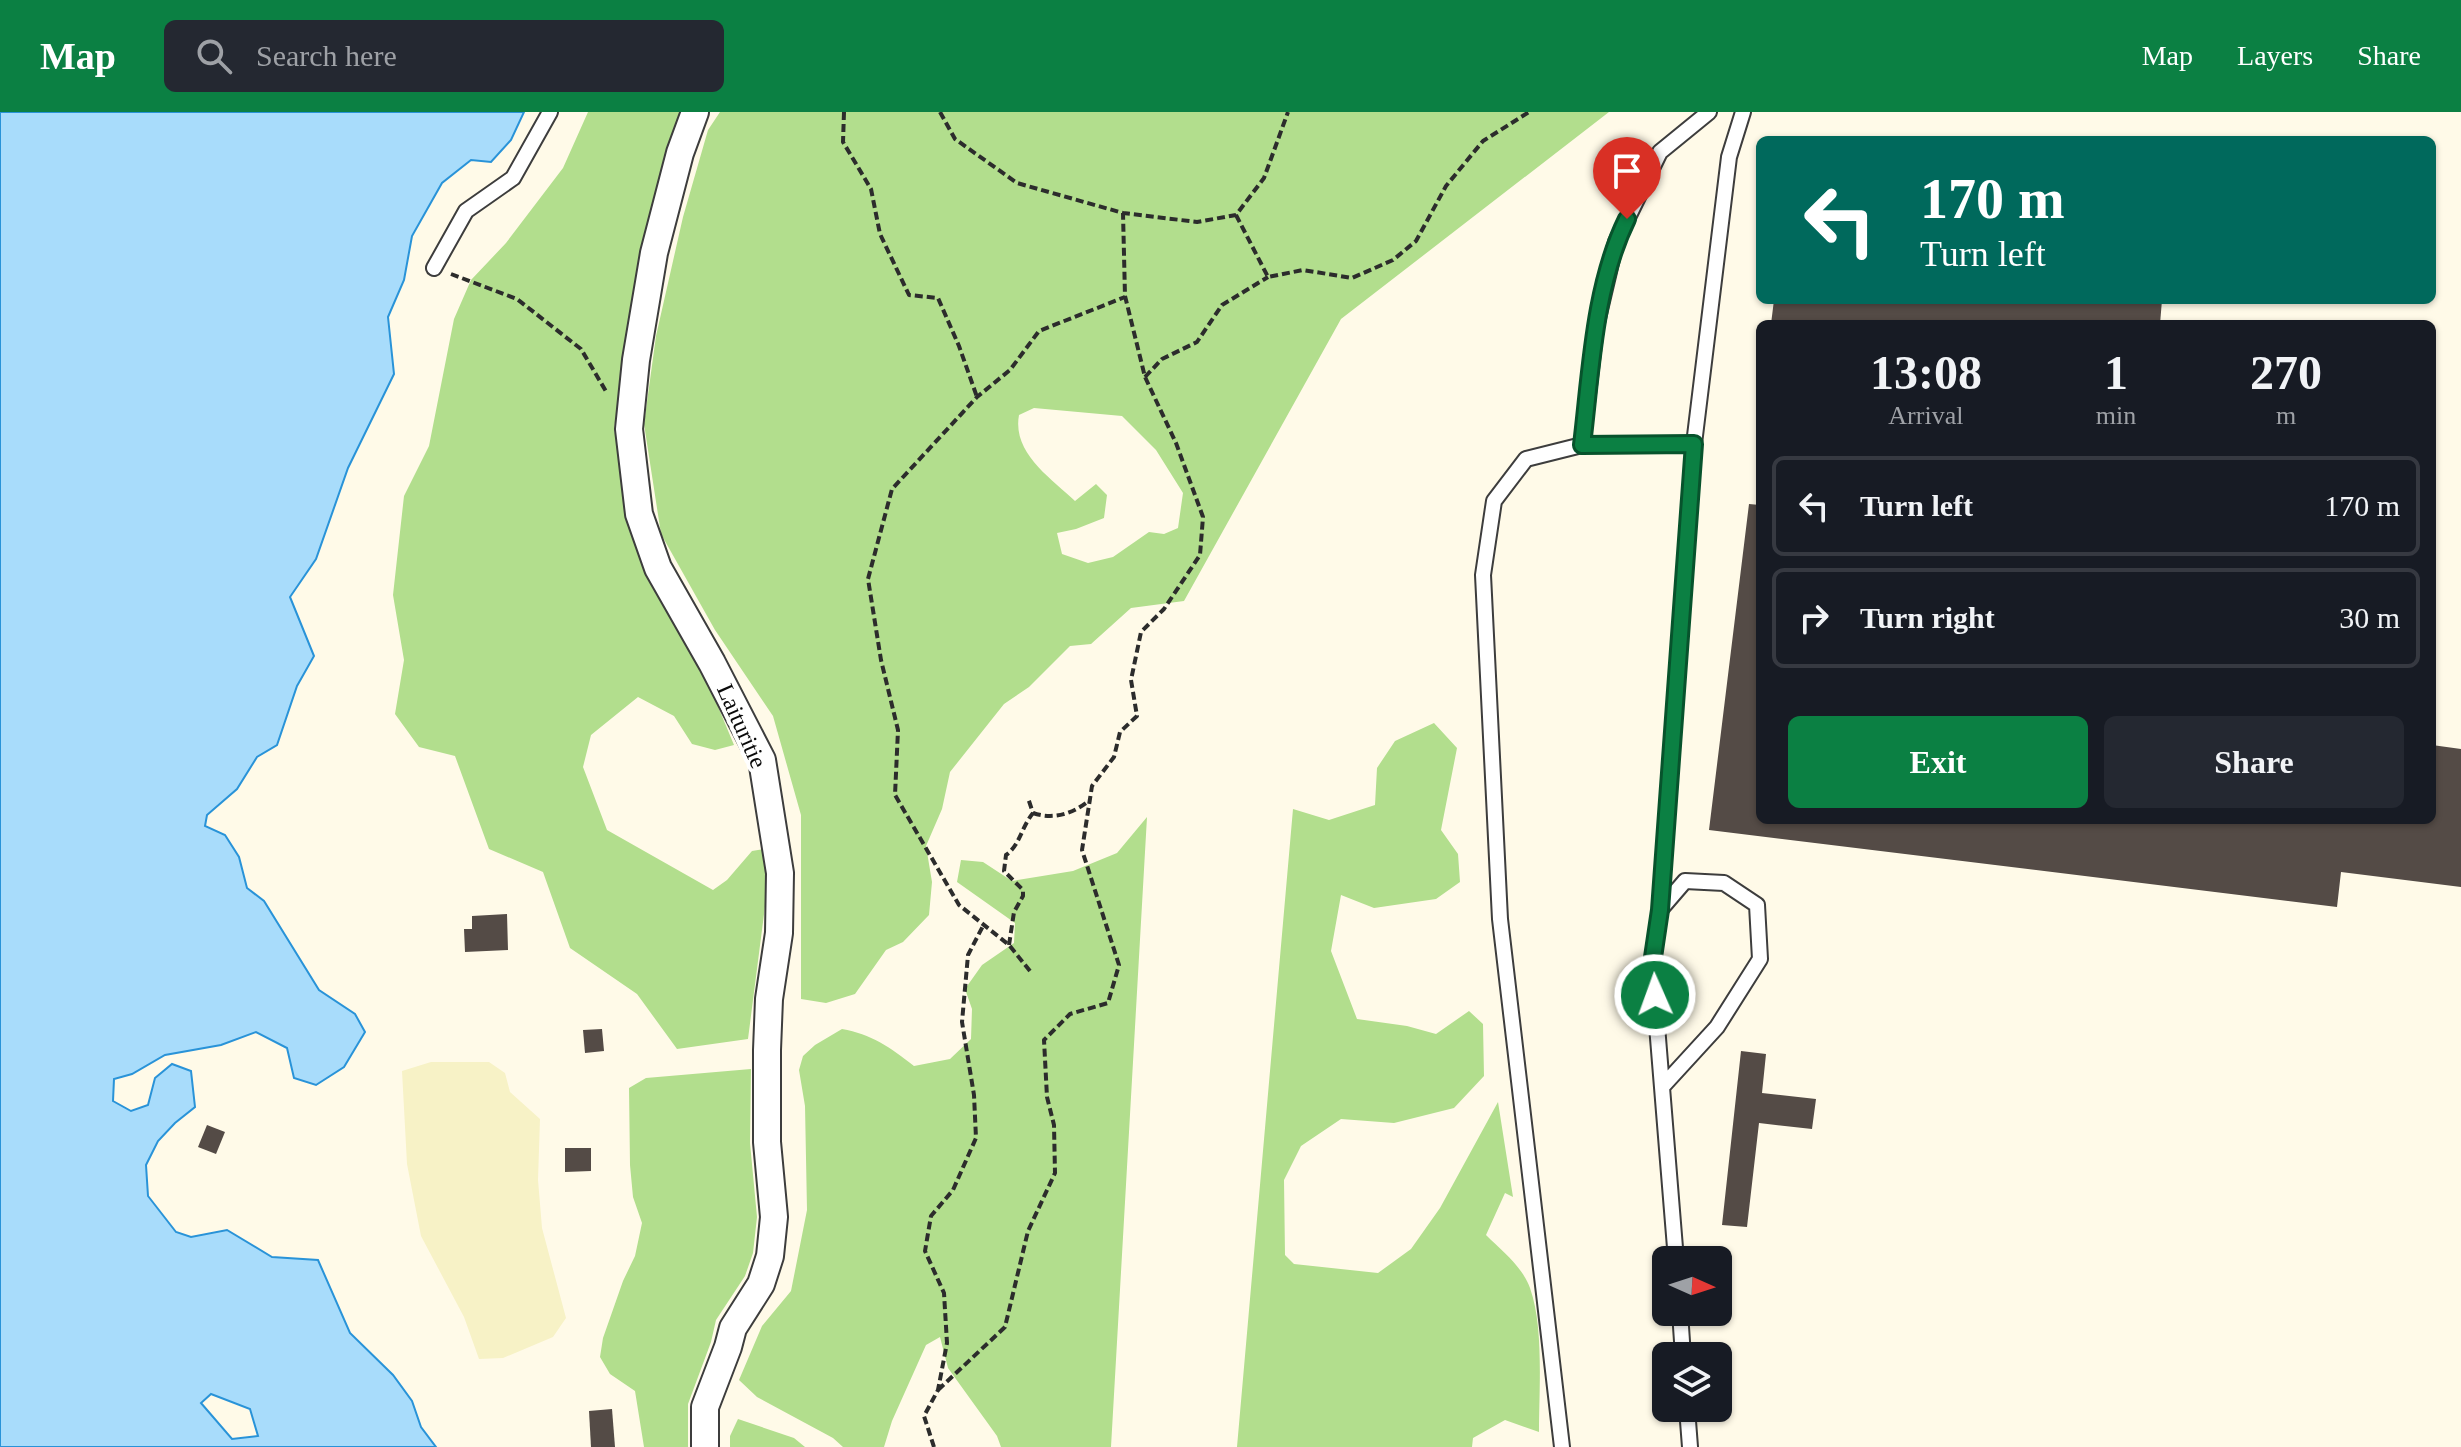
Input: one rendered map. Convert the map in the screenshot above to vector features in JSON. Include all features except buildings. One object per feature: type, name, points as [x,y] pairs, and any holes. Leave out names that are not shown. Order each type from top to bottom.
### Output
[{"type":"street","name":"Laituritie","points":[[695,112],[680,153],[654,253],[636,360],[629,429],[639,514],[658,568],[762,760],[780,873],[779,933],[769,999],[767,1050],[767,1142],[774,1217],[770,1256],[761,1284],[733,1328],[705,1407],[705,1447]]},
{"type":"lane","points":[[434,268],[466,211],[513,178],[550,112]]},
{"type":"lane","points":[[1582,445],[1596,327],[1616,242],[1660,152],[1709,112]]},
{"type":"lane","points":[[1675,1246],[1652,964],[1660,910],[1694,444],[1729,157],[1743,112]]},
{"type":"lane","points":[[1562,1447],[1500,919],[1483,575],[1494,501],[1526,459],[1582,445],[1694,444]]},
{"type":"lane","points":[[1660,910],[1685,881],[1724,883],[1757,905],[1760,959],[1717,1027],[1662,1087]]},
{"type":"lane","points":[[1688,1422],[1690,1447]]},
{"type":"path","points":[[844,112],[843,142],[871,189],[880,234],[909,295],[938,298],[977,397]]},
{"type":"path","points":[[940,112],[955,139],[1017,183],[1123,213],[1197,222],[1236,215],[1264,178],[1288,112]]},
{"type":"path","points":[[1145,377],[1162,359],[1197,342],[1222,305],[1268,277],[1303,270],[1352,278],[1393,260],[1416,241],[1446,186],[1483,141],[1529,112]]},
{"type":"path","points":[[938,1390],[1005,1327],[1028,1231],[1055,1173],[1054,1125],[1047,1097],[1044,1040],[1070,1014],[1108,1003],[1119,965],[1082,850],[1092,786],[1114,757],[1120,732],[1137,716],[1131,680],[1141,632],[1164,609],[1200,555],[1203,517],[1176,443],[1145,377],[1125,296],[1123,213]]},
{"type":"path","points":[[1236,215],[1268,277]]},
{"type":"path","points":[[434,268],[517,299],[581,349],[629,429]]},
{"type":"path","points":[[1030,971],[1009,945],[959,905],[895,795],[898,730],[881,660],[868,579],[892,489],[977,397],[1010,370],[1039,331],[1125,296]]},
{"type":"path","points":[[1028,798],[1033,813]]},
{"type":"path","points":[[1033,813],[1050,818],[1080,808],[1090,800]]},
{"type":"path","points":[[1009,945],[1014,912],[1023,890],[1004,871],[1006,855],[1015,848],[1024,825],[1033,813]]},
{"type":"path","points":[[934,1447],[924,1416],[938,1390],[947,1343],[944,1293],[925,1251],[931,1216],[953,1190],[976,1138],[974,1095],[962,1022],[968,955],[983,925]]},
{"type":"shaded area","points":[[431,1062],[489,1062],[505,1073],[510,1092],[540,1119],[538,1180],[542,1228],[566,1318],[553,1337],[503,1358],[479,1359],[464,1317],[421,1236],[407,1164],[402,1071]]},
{"type":"green space","points":[[588,112],[681,112],[641,250],[614,429],[638,547],[656,592],[699,661],[734,745],[715,750],[692,744],[674,716],[638,697],[591,735],[583,767],[607,830],[713,890],[727,880],[752,851],[764,849],[768,883],[748,1039],[677,1049],[637,994],[570,948],[543,872],[489,849],[455,756],[419,747],[395,714],[404,660],[393,595],[404,496],[429,446],[454,319],[471,280],[506,243],[563,168]]},
{"type":"green space","points":[[720,112],[1609,112],[1341,319],[1184,601],[1131,608],[1091,644],[1070,646],[1029,687],[1004,704],[950,772],[942,809],[926,846],[932,882],[929,915],[903,942],[886,950],[855,994],[826,1003],[801,999],[801,815],[773,716],[715,630],[661,534],[644,424],[656,336],[683,217],[708,130]],"holes":[[[1034,408],[1122,416],[1156,450],[1183,493],[1178,528],[1164,534],[1149,532],[1113,557],[1088,563],[1062,554],[1057,533],[1104,518],[1107,495],[1096,484],[1075,501],[1055,483],[1027,453],[1018,429],[1019,415]]]},
{"type":"green space","points":[[1434,723],[1457,748],[1441,830],[1458,854],[1460,882],[1436,899],[1374,908],[1341,895],[1331,951],[1357,1019],[1407,1026],[1436,1034],[1469,1011],[1483,1024],[1484,1076],[1454,1108],[1394,1123],[1341,1119],[1301,1146],[1284,1180],[1285,1255],[1294,1264],[1378,1273],[1411,1249],[1440,1208],[1498,1102],[1513,1197],[1505,1193],[1486,1235],[1511,1259],[1530,1288],[1540,1359],[1539,1432],[1505,1420],[1473,1438],[1472,1447],[1237,1447],[1293,809],[1329,820],[1375,805],[1377,768],[1395,741]]},
{"type":"green space","points":[[1147,817],[1111,1447],[1001,1447],[997,1436],[948,1368],[940,1337],[926,1345],[892,1421],[884,1447],[843,1447],[833,1438],[757,1397],[739,1380],[762,1326],[791,1291],[807,1210],[805,1106],[799,1070],[803,1056],[842,1029],[880,1042],[914,1066],[950,1059],[971,1039],[972,1009],[965,989],[982,965],[1014,943],[1015,923],[957,882],[961,860],[983,862],[1012,881],[1073,871],[1117,853]]},
{"type":"green space","points":[[751,1069],[750,1143],[757,1217],[753,1253],[745,1276],[716,1320],[688,1404],[688,1447],[644,1447],[635,1391],[610,1374],[600,1357],[603,1338],[635,1256],[642,1223],[633,1197],[629,1088],[646,1078]]},
{"type":"green space","points":[[738,1419],[794,1438],[805,1447],[730,1447],[730,1436]]},
{"type":"water","points":[[0,112],[524,112],[511,140],[491,162],[471,160],[442,183],[412,236],[404,280],[388,317],[394,374],[348,468],[316,559],[290,597],[314,656],[297,686],[277,745],[257,757],[237,789],[207,815],[205,826],[225,835],[239,857],[247,888],[264,901],[319,990],[355,1014],[365,1032],[344,1067],[316,1085],[294,1078],[287,1048],[256,1032],[221,1045],[165,1055],[132,1074],[114,1079],[113,1101],[131,1111],[148,1105],[155,1078],[172,1064],[191,1071],[195,1107],[158,1141],[146,1165],[148,1196],[176,1232],[191,1237],[227,1230],[272,1257],[318,1260],[350,1333],[393,1375],[412,1401],[421,1427],[436,1447],[0,1447]],"holes":[[[211,1394],[250,1409],[258,1436],[232,1439],[201,1403]]]},
{"type":"route","points":[[1627,219],[1616,242],[1596,327],[1582,445],[1694,444],[1660,910],[1652,964],[1655,995]]}]
